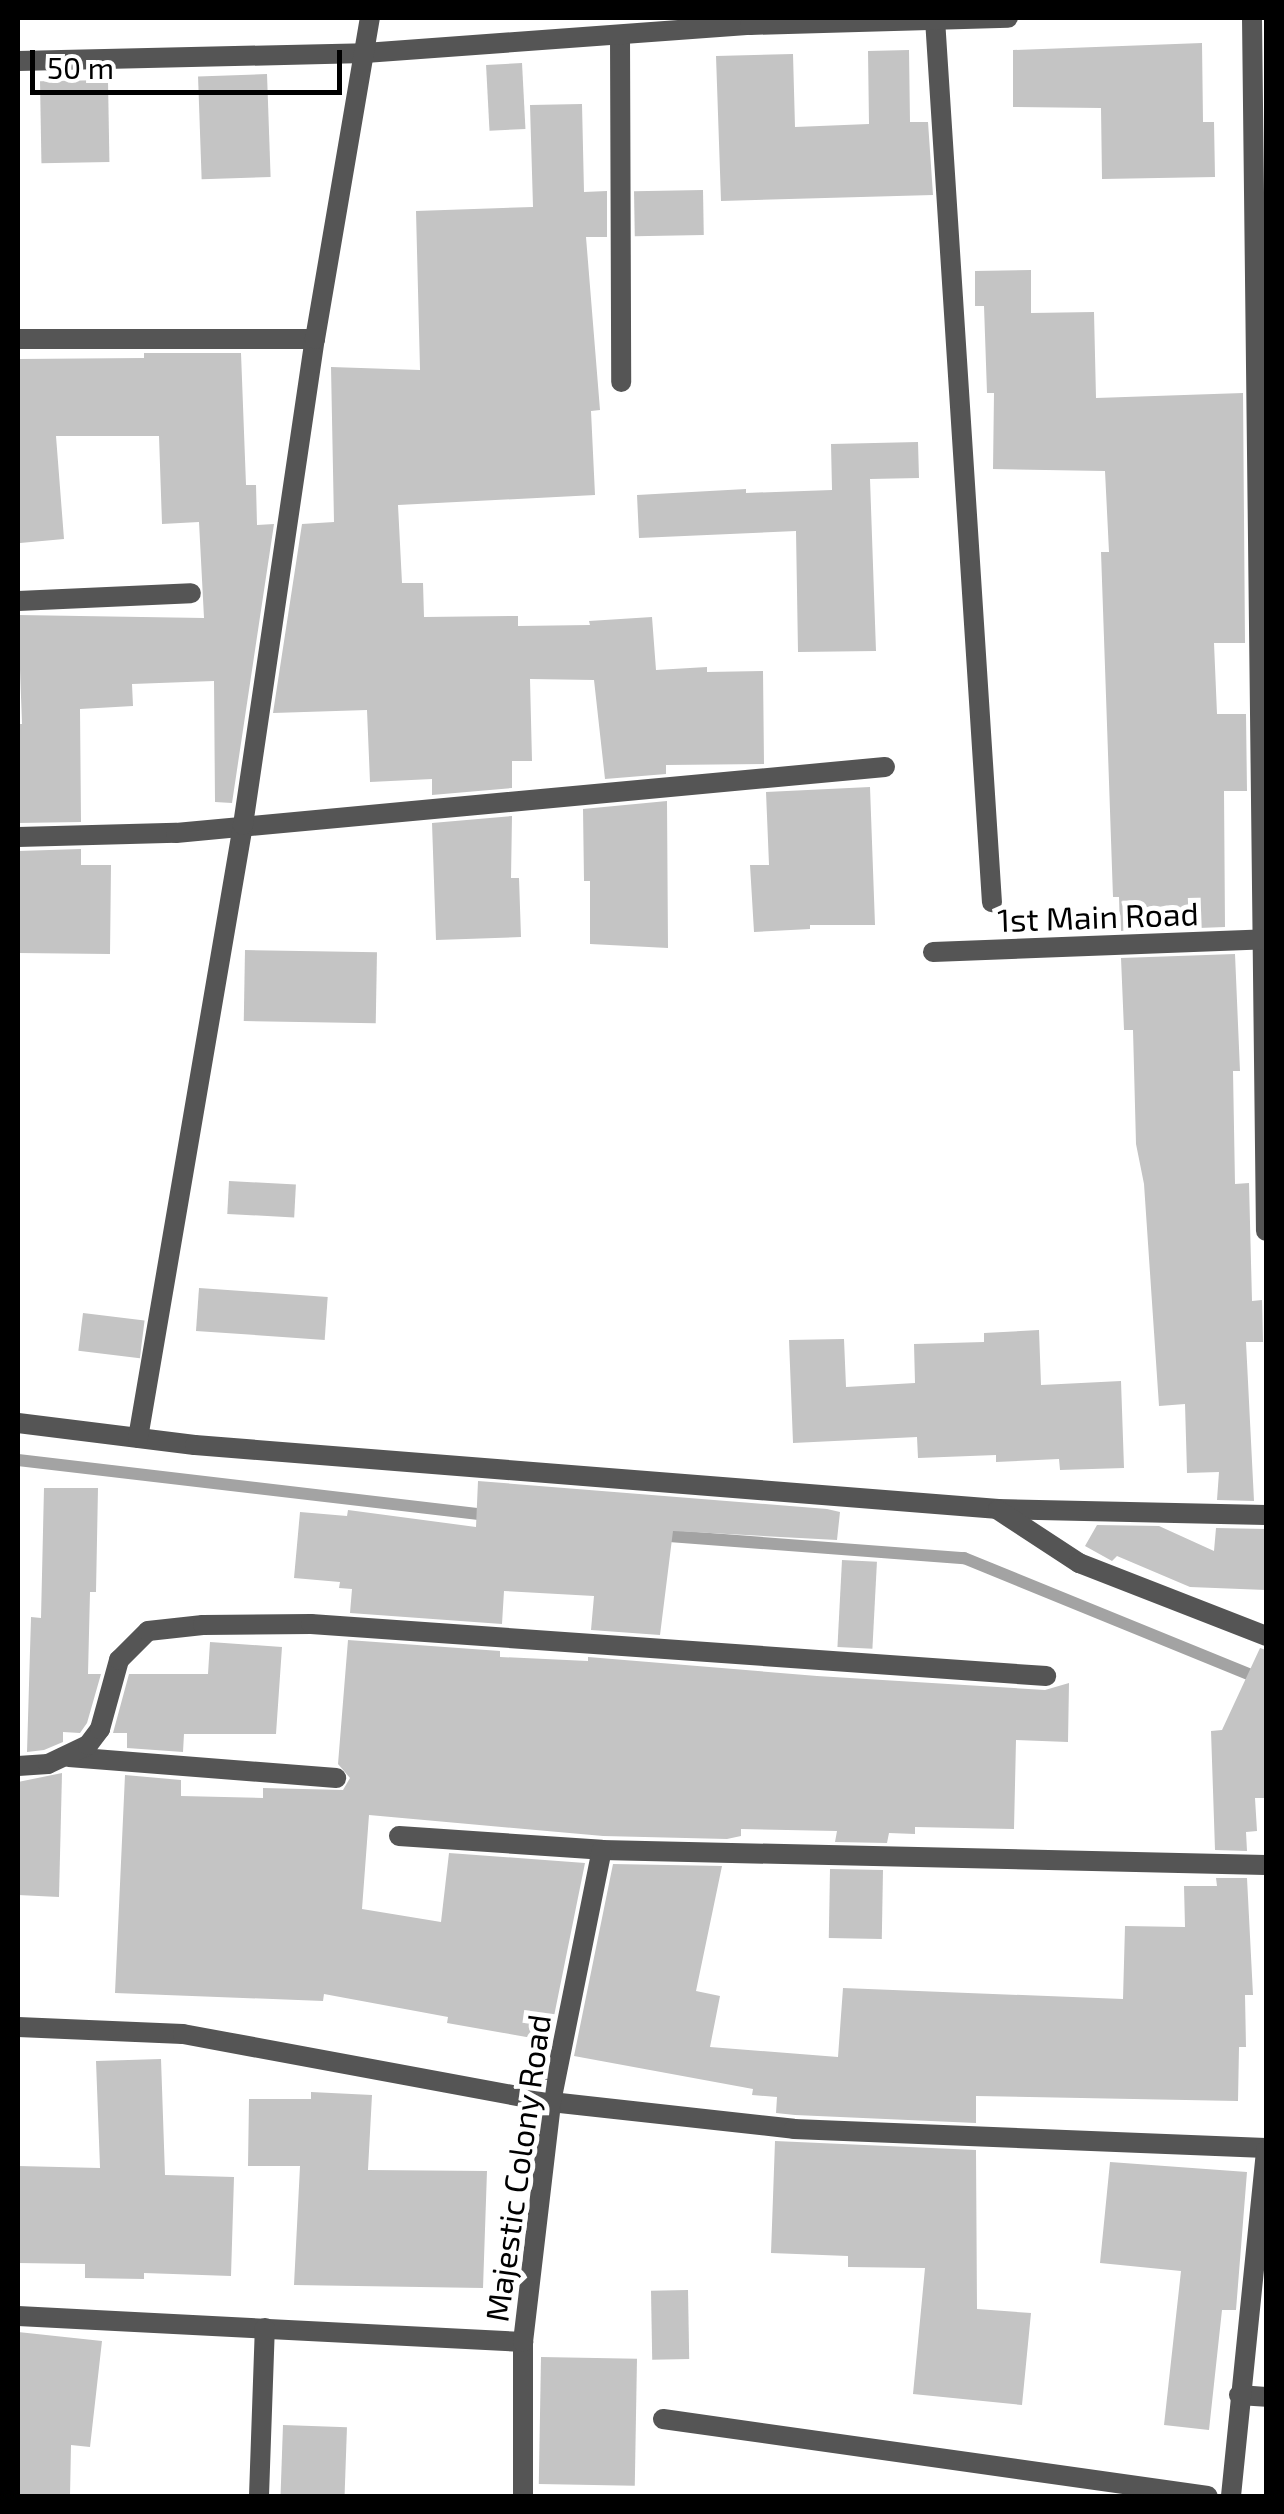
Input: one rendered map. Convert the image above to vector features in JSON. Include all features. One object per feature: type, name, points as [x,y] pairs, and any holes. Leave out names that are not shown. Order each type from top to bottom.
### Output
[{"type":"street","points":[[138,1438],[242,825],[314,340],[370,18]]},
{"type":"street","points":[[18,61],[365,53],[750,21],[1008,18]]},
{"type":"street","points":[[1252,18],[1266,1231]]},
{"type":"street","points":[[935,20],[992,902]]},
{"type":"street","points":[[620,34],[621,382]]},
{"type":"street","points":[[18,338],[314,340]]},
{"type":"street","points":[[18,601],[190,593]]},
{"type":"street","points":[[18,837],[176,833],[885,767]]},
{"type":"street","name":"1st Main Road","points":[[933,952],[1263,939]]},
{"type":"street","points":[[18,1423],[138,1438],[998,1509],[1266,1515]]},
{"type":"street","points":[[998,1509],[1080,1563],[1266,1636]]},
{"type":"street","points":[[70,1757],[88,1745],[100,1729],[114,1673],[130,1644],[148,1631],[203,1625],[311,1624],[1046,1676]]},
{"type":"street","points":[[18,1766],[70,1757],[336,1778]]},
{"type":"street","points":[[399,1836],[602,1850],[1266,1865]]},
{"type":"street","name":"Majestic Colony Road","points":[[523,2496],[523,2342],[551,2102],[602,1850]]},
{"type":"street","points":[[18,2027],[182,2034],[551,2102],[794,2129],[1266,2150],[1231,2496]]},
{"type":"street","points":[[18,2316],[523,2342]]},
{"type":"street","points":[[259,2496],[266,2328]]},
{"type":"street","points":[[1240,2395],[1266,2396]]},
{"type":"street","points":[[663,2419],[1208,2496]]},
{"type":"building","points":[[1202,43],[1203,122],[1214,122],[1215,177],[1102,179],[1101,108],[1013,107],[1013,50]]},
{"type":"building","points":[[909,50],[910,122],[928,122],[933,195],[721,201],[716,56],[793,54],[795,127],[869,124],[868,51]]},
{"type":"building","points":[[522,63],[525,129],[490,131],[486,65]]},
{"type":"building","points":[[267,74],[271,177],[202,179],[198,76]]},
{"type":"building","points":[[108,80],[109,162],[41,163],[40,81]]},
{"type":"building","points":[[582,104],[584,192],[607,191],[607,237],[586,237],[600,410],[591,411],[595,495],[398,505],[402,583],[423,583],[424,617],[518,616],[518,626],[590,625],[589,621],[652,617],[656,670],[707,667],[707,672],[763,671],[764,764],[666,765],[666,774],[605,779],[594,680],[530,679],[532,761],[512,761],[512,788],[432,795],[432,779],[370,782],[367,710],[273,713],[302,524],[334,522],[331,367],[420,370],[416,211],[533,207],[530,105]]},
{"type":"building","points":[[703,190],[704,235],[635,236],[634,191]]},
{"type":"building","points":[[1031,270],[1031,313],[1094,312],[1096,398],[1243,393],[1245,643],[1214,643],[1217,714],[1246,714],[1247,791],[1224,791],[1225,927],[1120,931],[1119,897],[1113,897],[1101,552],[1109,552],[1105,471],[993,469],[994,393],[987,393],[984,306],[975,306],[975,271]]},
{"type":"building","points":[[144,353],[241,353],[246,485],[256,485],[257,525],[274,524],[232,803],[215,802],[214,681],[132,684],[133,706],[80,709],[81,822],[18,823],[18,724],[22,724],[18,615],[204,618],[199,522],[162,524],[159,436],[56,436],[64,539],[20,543],[18,359],[144,358]]},
{"type":"building","points":[[918,442],[919,478],[870,479],[876,651],[798,652],[796,531],[639,538],[637,495],[746,489],[746,493],[832,490],[831,444]]},
{"type":"building","points":[[870,787],[875,925],[810,925],[810,929],[754,932],[750,865],[769,865],[766,792]]},
{"type":"building","points":[[667,801],[668,948],[590,944],[590,881],[584,881],[583,809]]},
{"type":"building","points":[[512,816],[511,878],[519,878],[521,937],[436,940],[432,823]]},
{"type":"building","points":[[81,849],[81,865],[111,865],[110,954],[18,953],[18,851]]},
{"type":"building","points":[[245,950],[377,952],[376,1023],[244,1021]]},
{"type":"building","points":[[1235,954],[1240,1071],[1233,1071],[1235,1184],[1249,1183],[1252,1301],[1262,1300],[1263,1342],[1246,1342],[1254,1501],[1217,1500],[1219,1472],[1187,1473],[1185,1404],[1159,1406],[1144,1184],[1136,1144],[1133,1030],[1124,1030],[1121,958]]},
{"type":"building","points":[[229,1181],[296,1185],[294,1217],[227,1214]]},
{"type":"building","points":[[199,1288],[328,1297],[325,1340],[196,1331]]},
{"type":"building","points":[[83,1313],[145,1321],[140,1358],[78,1351]]},
{"type":"building","points":[[1039,1330],[1041,1385],[1121,1381],[1124,1468],[1060,1470],[1059,1459],[996,1462],[996,1455],[918,1458],[917,1437],[793,1443],[789,1340],[844,1339],[846,1387],[915,1383],[914,1344],[984,1342],[984,1333]]},
{"type":"building","points":[[478,1481],[827,1509],[840,1512],[837,1540],[673,1531],[660,1635],[591,1630],[594,1596],[504,1591],[502,1624],[350,1613],[352,1589],[339,1588],[340,1582],[294,1578],[300,1512],[347,1516],[348,1510],[476,1527]]},
{"type":"building","points":[[44,1488],[98,1488],[96,1592],[90,1592],[88,1674],[101,1674],[87,1723],[80,1733],[63,1732],[63,1742],[27,1752],[31,1617],[41,1618]]},
{"type":"building","points":[[1097,1525],[1159,1526],[1214,1551],[1216,1528],[1266,1529],[1266,1590],[1190,1587],[1117,1556],[1112,1561],[1085,1546]]},
{"type":"building","points":[[842,1560],[877,1562],[872,1649],[837,1647]]},
{"type":"building","points":[[348,1640],[500,1651],[500,1657],[588,1661],[588,1657],[1045,1690],[1069,1683],[1068,1742],[1016,1740],[1014,1829],[915,1827],[915,1834],[889,1833],[887,1843],[835,1842],[837,1831],[741,1829],[741,1836],[727,1839],[603,1836],[369,1815],[362,1909],[441,1922],[449,1853],[585,1863],[549,2041],[447,2023],[448,2017],[324,1994],[323,2001],[115,1993],[125,1775],[181,1780],[181,1796],[263,1798],[263,1788],[343,1790],[350,1778],[338,1764]]},
{"type":"building","points":[[210,1642],[282,1647],[276,1734],[184,1734],[183,1752],[127,1748],[127,1733],[113,1733],[129,1674],[208,1674]]},
{"type":"building","points":[[1260,1648],[1266,1650],[1266,1798],[1255,1798],[1257,1831],[1246,1832],[1247,1851],[1215,1850],[1211,1731],[1222,1730]]},
{"type":"building","points":[[62,1773],[59,1897],[18,1895],[18,1782]]},
{"type":"building","points":[[613,1864],[722,1866],[696,1991],[720,1996],[710,2047],[838,2057],[843,1988],[1123,1999],[1125,1926],[1185,1927],[1184,1886],[1217,1886],[1216,1878],[1247,1878],[1253,1995],[1245,1995],[1246,2047],[1239,2047],[1238,2101],[976,2096],[976,2123],[795,2115],[776,2113],[777,2097],[752,2095],[753,2089],[574,2056]]},
{"type":"building","points":[[830,1869],[883,1870],[882,1939],[829,1938]]},
{"type":"building","points":[[161,2059],[165,2175],[234,2177],[231,2276],[144,2273],[144,2279],[85,2278],[85,2264],[18,2263],[18,2166],[100,2168],[96,2061]]},
{"type":"building","points":[[311,2092],[372,2095],[368,2170],[487,2171],[483,2288],[294,2285],[300,2166],[248,2166],[249,2099],[311,2099]]},
{"type":"building","points":[[775,2141],[976,2150],[977,2309],[1031,2313],[1022,2405],[913,2394],[925,2268],[848,2267],[848,2256],[771,2253]]},
{"type":"building","points":[[1110,2162],[1247,2172],[1236,2310],[1222,2310],[1209,2430],[1164,2425],[1181,2271],[1100,2263]]},
{"type":"building","points":[[688,2290],[689,2359],[652,2360],[651,2291]]},
{"type":"building","points":[[18,2332],[102,2341],[90,2447],[71,2445],[70,2496],[18,2496]]},
{"type":"building","points":[[541,2357],[637,2359],[635,2486],[539,2484]]},
{"type":"building","points":[[283,2425],[347,2427],[345,2496],[281,2496]]},
{"type":"waterway","points":[[18,1460],[492,1516]]},
{"type":"waterway","points":[[656,1535],[964,1558],[1266,1681]]}]
